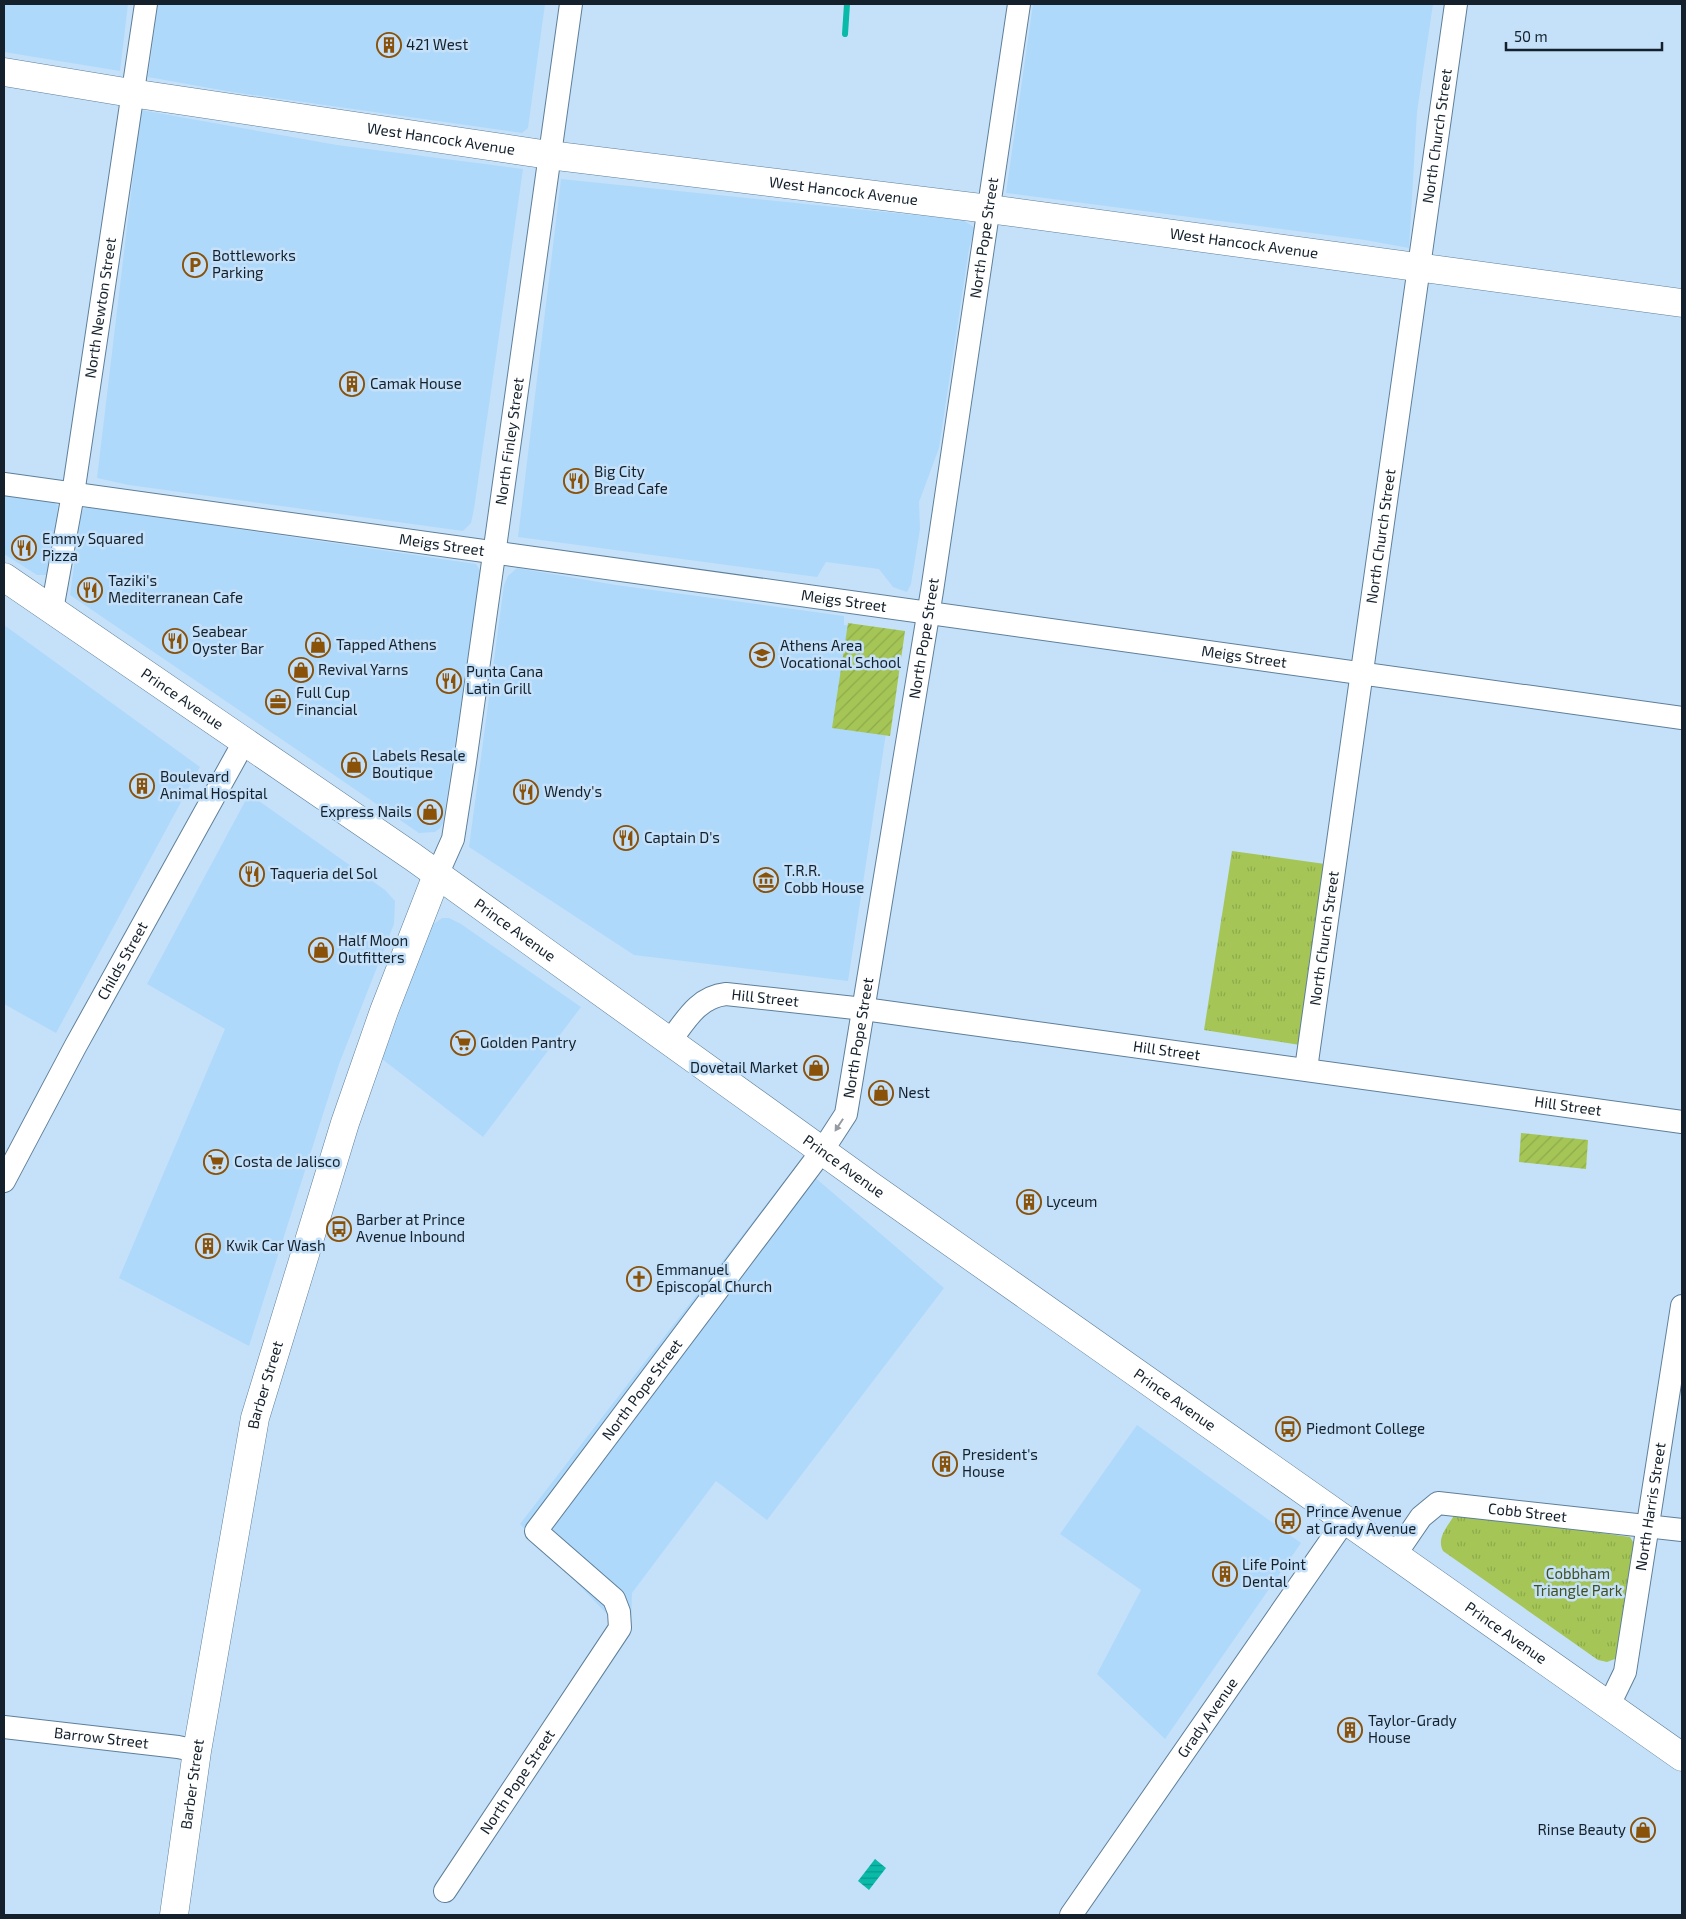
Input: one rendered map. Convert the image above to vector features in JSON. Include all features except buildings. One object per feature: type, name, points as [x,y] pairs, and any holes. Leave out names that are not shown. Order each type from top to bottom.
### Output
[{"type":"street","name":"North Newton Street","points":[[52,610],[73,494],[131,93],[146,4]]},
{"type":"street","name":"North Finley Street","points":[[437,875],[453,839],[496,553],[571,4]]},
{"type":"street","name":"North Pope Street","points":[[445,1891],[620,1628],[619,1612],[614,1599],[536,1531],[822,1151],[846,1114],[928,613],[1019,4]]},
{"type":"street","name":"North Church Street","points":[[1306,1069],[1360,672],[1456,4]]},
{"type":"street","name":"West Hancock Avenue","points":[[4,72],[549,156],[989,208],[1682,303]]},
{"type":"street","name":"Meigs Street","points":[[4,484],[1682,718]]},
{"type":"street","name":"Prince Avenue","points":[[4,577],[437,875],[822,1151],[1682,1757]]},
{"type":"street","name":"Childs Street","points":[[4,1181],[75,1047],[244,742]]},
{"type":"street","name":"Barber Street","points":[[174,1915],[197,1751],[255,1418],[345,1123],[384,1011],[437,875]]},
{"type":"street","name":"Hill Street","points":[[670,1041],[701,1003],[715,995],[726,994],[864,1010],[1306,1069],[1682,1122]]},
{"type":"street","name":"North Harris Street","points":[[1609,1705],[1625,1672],[1682,1306]]},
{"type":"street","name":"Cobb Street","points":[[1395,1555],[1421,1517],[1438,1503],[1682,1530]]},
{"type":"street","name":"Grady Avenue","points":[[1071,1915],[1345,1520]]},
{"type":"street","name":"Barrow Street","points":[[4,1727],[178,1747],[197,1751]]},
{"type":"shaded area","points":[[4,4],[128,4],[120,71],[4,52]]},
{"type":"shaded area","points":[[158,4],[545,4],[528,128],[522,133],[232,92],[148,77]]},
{"type":"shaded area","points":[[1033,4],[1433,4],[1417,112],[1409,248],[1365,240],[1006,193]]},
{"type":"shaded area","points":[[141,110],[337,145],[523,169],[474,509],[471,523],[463,531],[129,485],[97,478]]},
{"type":"shaded area","points":[[561,179],[963,220],[975,228],[969,249],[939,448],[919,502],[920,529],[911,584],[907,592],[893,587],[879,569],[826,562],[817,577],[518,537]]},
{"type":"shaded area","points":[[4,495],[53,502],[58,506],[50,571],[47,575],[37,575],[4,554]]},
{"type":"shaded area","points":[[88,507],[476,564],[481,572],[443,823],[440,828],[435,832],[419,833],[70,595],[81,515],[83,509]]},
{"type":"shaded area","points":[[517,568],[616,585],[844,616],[844,625],[899,631],[898,655],[848,981],[634,955],[469,847],[504,585],[508,576]]},
{"type":"shaded area","points":[[4,625],[200,767],[56,1033],[4,1004]]},
{"type":"shaded area","points":[[249,794],[385,890],[395,901],[394,924],[339,1064],[249,1346],[119,1278],[225,1029],[147,984]]},
{"type":"shaded area","points":[[442,918],[449,918],[461,924],[581,1007],[483,1137],[382,1059],[432,925]]},
{"type":"shaded area","points":[[798,1163],[944,1288],[767,1520],[716,1481],[632,1593],[631,1634],[606,1613],[520,1524]]},
{"type":"shaded area","points":[[1137,1425],[1301,1543],[1165,1739],[1097,1674],[1141,1590],[1060,1534]]},
{"type":"shaded area","points":[[875,1859],[886,1868],[869,1890],[858,1881]]},
{"type":"green space","points":[[848,623],[905,631],[890,736],[832,728]]},
{"type":"green space","points":[[1232,851],[1325,864],[1300,1045],[1204,1030]]},
{"type":"green space","points":[[1521,1133],[1588,1140],[1586,1169],[1519,1162]]},
{"type":"green space","name":"Cobbham Triangle Park","points":[[1455,1514],[1630,1537],[1635,1545],[1620,1650],[1615,1659],[1607,1662],[1598,1660],[1443,1551],[1441,1546],[1442,1537]]},
{"type":"waterway","points":[[845,34],[847,4]]},
{"type":"place","name":"421 West","points":[[389,45]]},
{"type":"place","name":"Bottleworks Parking","points":[[195,265]]},
{"type":"place","name":"Camak House","points":[[352,384]]},
{"type":"place","name":"Big City Bread Cafe","points":[[576,481]]},
{"type":"place","name":"Emmy Squared Pizza","points":[[24,548]]},
{"type":"place","name":"Taziki's Mediterranean Cafe","points":[[90,590]]},
{"type":"place","name":"Seabear Oyster Bar","points":[[175,641]]},
{"type":"place","name":"Tapped Athens","points":[[318,645]]},
{"type":"place","name":"Athens Area Vocational School","points":[[762,655]]},
{"type":"place","name":"Revival Yarns","points":[[301,670]]},
{"type":"place","name":"Punta Cana Latin Grill","points":[[449,681]]},
{"type":"place","name":"Full Cup Financial","points":[[278,702]]},
{"type":"place","name":"Labels Resale Boutique","points":[[354,765]]},
{"type":"place","name":"Boulevard Animal Hospital","points":[[142,786]]},
{"type":"place","name":"Wendy's","points":[[526,792]]},
{"type":"place","name":"Express Nails","points":[[430,812]]},
{"type":"place","name":"Captain D's","points":[[626,838]]},
{"type":"place","name":"Taqueria del Sol","points":[[252,874]]},
{"type":"place","name":"T.R.R. Cobb House","points":[[766,880]]},
{"type":"place","name":"Half Moon Outfitters","points":[[321,950]]},
{"type":"place","name":"Golden Pantry","points":[[463,1043]]},
{"type":"place","name":"Dovetail Market","points":[[816,1068]]},
{"type":"place","name":"Nest","points":[[881,1093]]},
{"type":"place","name":"Costa de Jalisco","points":[[216,1162]]},
{"type":"place","name":"Lyceum","points":[[1029,1202]]},
{"type":"place","name":"Barber at Prince Avenue Inbound","points":[[339,1229]]},
{"type":"place","name":"Kwik Car Wash","points":[[208,1246]]},
{"type":"place","name":"Emmanuel Episcopal Church","points":[[639,1279]]},
{"type":"place","name":"Piedmont College","points":[[1288,1429]]},
{"type":"place","name":"President's House","points":[[945,1464]]},
{"type":"place","name":"Prince Avenue at Grady Avenue","points":[[1288,1521]]},
{"type":"place","name":"Life Point Dental","points":[[1225,1574]]},
{"type":"place","name":"Taylor-Grady House","points":[[1350,1730]]},
{"type":"place","name":"Rinse Beauty","points":[[1643,1830]]}]
